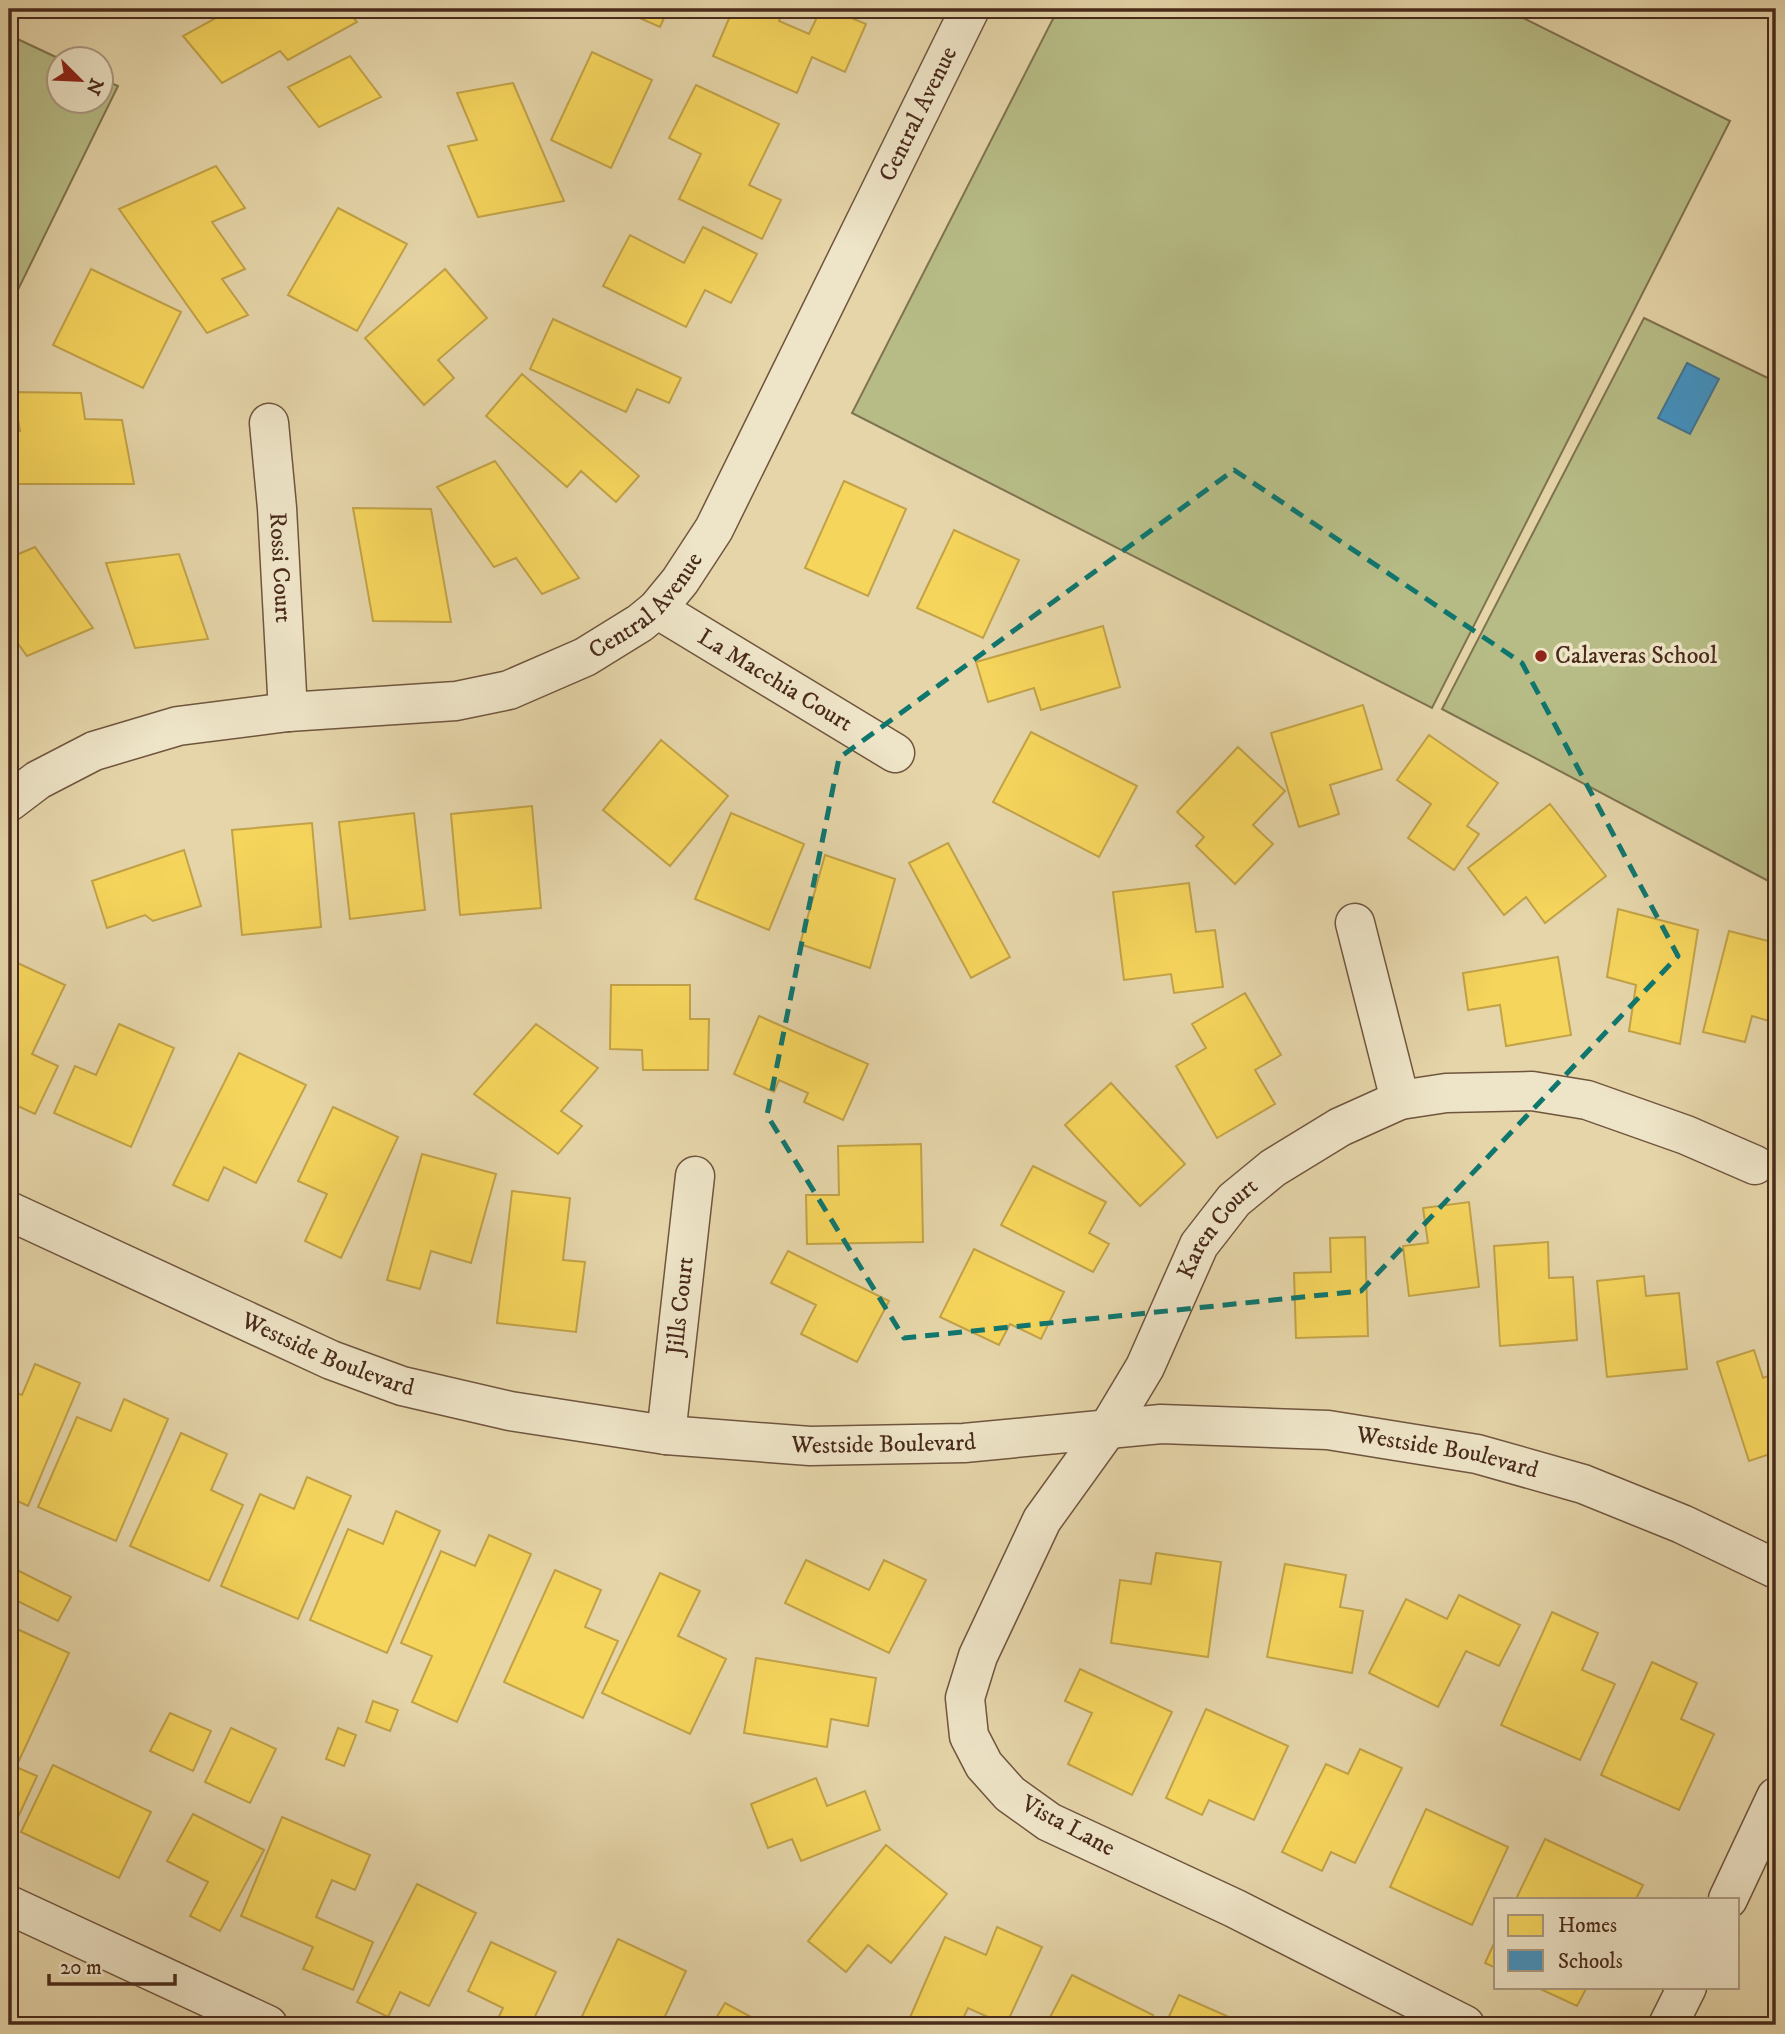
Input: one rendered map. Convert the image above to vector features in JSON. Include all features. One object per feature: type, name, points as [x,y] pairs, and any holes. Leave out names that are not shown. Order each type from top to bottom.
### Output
[{"type":"street","name":"Central Avenue","points":[[9,802],[37,780],[94,751],[178,726],[288,712],[456,701],[509,690],[585,657],[657,609],[680,581],[714,529],[970,9]]},
{"type":"street","name":"Rossi Court","points":[[269,423],[277,508],[288,712]]},
{"type":"street","name":"La Macchia Court","points":[[657,609],[895,753]]},
{"type":"street","points":[[1355,923],[1400,1100]]},
{"type":"street","name":"Karen Court","points":[[1109,1427],[1145,1367],[1199,1245],[1234,1200],[1273,1168],[1340,1127],[1400,1100],[1446,1093],[1532,1091],[1587,1100],[1686,1135],[1755,1165]]},
{"type":"street","name":"Jills Court","points":[[666,1435],[695,1176]]},
{"type":"street","name":"Westside Boulevard","points":[[9,1211],[331,1360],[402,1386],[510,1411],[666,1435],[824,1446],[964,1443],[1161,1424],[1328,1430],[1477,1454],[1583,1484],[1682,1524],[1776,1569]]},
{"type":"street","name":"Vista Lane","points":[[1109,1427],[1042,1520],[978,1656],[965,1698],[965,1718],[969,1735],[984,1765],[1010,1794],[1049,1822],[1234,1908],[1465,2025]]},
{"type":"street","points":[[1728,1898],[1776,1797]]},
{"type":"street","points":[[9,1905],[268,2025]]},
{"type":"street","points":[[1668,2025],[1686,1988]]},
{"type":"highlighted area","points":[[1234,470],[1522,663],[1678,956],[1361,1291],[904,1338],[767,1115],[839,758]]},
{"type":"green space","name":"Calaveras School","points":[[1058,9],[1505,9],[1730,121],[1432,708],[852,413]]},
{"type":"green space","points":[[9,35],[46,52],[46,116],[103,116],[9,308]]},
{"type":"green space","points":[[1644,318],[1776,382],[1776,885],[1442,709]]},
{"type":"building: Homes","points":[[232,9],[346,9],[357,22],[288,60],[280,51],[222,83],[183,36]]},
{"type":"building: Homes","points":[[619,9],[668,9],[660,27]]},
{"type":"building: Homes","points":[[733,9],[784,9],[779,21],[809,34],[821,9],[830,9],[866,24],[845,72],[812,57],[797,93],[713,56]]},
{"type":"building: Homes","points":[[592,52],[652,80],[611,168],[551,140]]},
{"type":"building: Homes","points":[[350,56],[381,97],[319,127],[288,87]]},
{"type":"building: Homes","points":[[513,83],[564,201],[478,217],[448,146],[477,140],[457,93]]},
{"type":"building: Homes","points":[[696,85],[779,124],[749,185],[781,200],[762,239],[679,199],[701,154],[669,138]]},
{"type":"building: Homes","points":[[216,166],[245,208],[212,222],[245,269],[222,279],[248,315],[207,333],[119,209]]},
{"type":"building: Homes","points":[[338,208],[407,244],[357,331],[288,295]]},
{"type":"building: Homes","points":[[703,227],[757,254],[731,303],[705,290],[686,327],[603,286],[630,235],[684,263]]},
{"type":"building: Homes","points":[[91,269],[181,312],[143,388],[53,345]]},
{"type":"building: Homes","points":[[445,269],[487,318],[438,360],[454,378],[424,405],[365,338]]},
{"type":"building: Homes","points":[[553,319],[681,378],[669,403],[637,389],[626,412],[530,369]]},
{"type":"building: Homes","points":[[522,374],[639,476],[616,502],[581,471],[567,487],[486,416]]},
{"type":"building: Homes","points":[[13,392],[81,393],[85,419],[122,420],[134,484],[9,484],[9,431],[20,431]]},
{"type":"building: Homes","points":[[495,461],[579,578],[542,594],[516,558],[494,567],[437,487]]},
{"type":"building: Homes","points":[[844,481],[906,509],[868,596],[805,568]]},
{"type":"building: Homes","points":[[353,508],[431,509],[451,622],[373,621]]},
{"type":"building: Homes","points":[[954,530],[1019,560],[983,638],[917,608]]},
{"type":"building: Homes","points":[[35,547],[93,628],[27,656],[9,631],[9,558]]},
{"type":"building: Homes","points":[[179,554],[208,639],[135,648],[106,563]]},
{"type":"building: Homes","points":[[1103,626],[1120,687],[1041,710],[1034,688],[988,702],[976,662]]},
{"type":"building: Homes","points":[[1363,705],[1382,769],[1330,785],[1339,814],[1299,827],[1271,733]]},
{"type":"building: Homes","points":[[1031,732],[1137,786],[1099,857],[993,802]]},
{"type":"building: Homes","points":[[1429,735],[1498,783],[1467,826],[1479,834],[1454,870],[1408,838],[1431,804],[1397,780]]},
{"type":"building: Homes","points":[[661,740],[728,796],[670,866],[603,810]]},
{"type":"building: Homes","points":[[1238,747],[1285,791],[1253,825],[1273,844],[1235,884],[1196,846],[1204,837],[1177,812]]},
{"type":"building: Homes","points":[[1550,804],[1606,876],[1545,923],[1526,897],[1504,915],[1468,868]]},
{"type":"building: Homes","points":[[532,806],[541,908],[460,915],[451,814]]},
{"type":"building: Homes","points":[[414,813],[425,910],[350,919],[339,822]]},
{"type":"building: Homes","points":[[731,813],[804,844],[769,930],[695,899]]},
{"type":"building: Homes","points":[[312,823],[321,927],[242,935],[232,830]]},
{"type":"building: Homes","points":[[948,843],[1010,957],[971,978],[909,863]]},
{"type":"building: Homes","points":[[184,850],[201,906],[153,921],[145,915],[107,928],[92,881]]},
{"type":"building: Homes","points":[[825,855],[895,879],[870,968],[800,944]]},
{"type":"building: Homes","points":[[1189,883],[1196,932],[1215,930],[1223,987],[1174,993],[1171,974],[1124,980],[1113,892]]},
{"type":"building: Homes","points":[[1618,909],[1698,930],[1680,1044],[1629,1031],[1636,985],[1607,977]]},
{"type":"building: Homes","points":[[1729,931],[1776,943],[1776,1023],[1752,1016],[1745,1042],[1703,1032]]},
{"type":"building: Homes","points":[[1558,957],[1571,1035],[1506,1046],[1500,1005],[1468,1010],[1463,973]]},
{"type":"building: Homes","points":[[9,959],[65,985],[32,1054],[58,1066],[35,1114],[9,1102]]},
{"type":"building: Homes","points":[[611,985],[690,985],[690,1019],[709,1019],[708,1070],[643,1070],[642,1050],[610,1049]]},
{"type":"building: Homes","points":[[1245,993],[1281,1055],[1255,1070],[1275,1104],[1217,1138],[1176,1066],[1206,1048],[1192,1024]]},
{"type":"building: Homes","points":[[759,1016],[868,1064],[843,1120],[804,1102],[808,1093],[779,1080],[774,1092],[734,1074]]},
{"type":"building: Homes","points":[[119,1024],[174,1048],[131,1147],[54,1113],[75,1066],[96,1075]]},
{"type":"building: Homes","points":[[536,1024],[598,1068],[561,1111],[582,1126],[558,1154],[474,1094]]},
{"type":"building: Homes","points":[[239,1053],[306,1085],[256,1183],[224,1167],[208,1201],[173,1185]]},
{"type":"building: Homes","points":[[1111,1083],[1185,1164],[1140,1206],[1065,1125]]},
{"type":"building: Homes","points":[[333,1107],[398,1137],[341,1258],[305,1241],[327,1194],[298,1181]]},
{"type":"building: Homes","points":[[921,1144],[923,1242],[807,1244],[806,1195],[839,1195],[838,1146]]},
{"type":"building: Homes","points":[[422,1154],[496,1174],[471,1263],[431,1251],[420,1289],[387,1280]]},
{"type":"building: Homes","points":[[1033,1166],[1106,1202],[1089,1233],[1109,1244],[1093,1272],[1001,1225]]},
{"type":"building: Homes","points":[[512,1191],[570,1198],[563,1260],[585,1262],[576,1332],[497,1323]]},
{"type":"building: Homes","points":[[1469,1202],[1479,1287],[1409,1296],[1403,1246],[1428,1243],[1423,1208]]},
{"type":"building: Homes","points":[[1365,1237],[1368,1336],[1296,1338],[1294,1273],[1331,1272],[1330,1238]]},
{"type":"building: Homes","points":[[1548,1242],[1549,1278],[1573,1277],[1577,1340],[1500,1346],[1494,1246]]},
{"type":"building: Homes","points":[[974,1249],[1064,1292],[1041,1339],[1010,1324],[999,1345],[940,1317]]},
{"type":"building: Homes","points":[[788,1251],[889,1301],[857,1362],[801,1334],[816,1305],[771,1283]]},
{"type":"building: Homes","points":[[1644,1276],[1646,1296],[1679,1293],[1687,1369],[1607,1377],[1597,1281]]},
{"type":"building: Homes","points":[[1754,1350],[1763,1378],[1776,1373],[1776,1452],[1749,1461],[1717,1362]]},
{"type":"building: Homes","points":[[35,1364],[80,1383],[28,1506],[9,1497],[9,1390],[22,1395]]},
{"type":"building: Homes","points":[[124,1399],[168,1419],[116,1541],[38,1507],[77,1417],[111,1431]]},
{"type":"building: Homes","points":[[181,1433],[227,1454],[211,1490],[243,1505],[209,1581],[130,1546]]},
{"type":"building: Homes","points":[[307,1477],[351,1496],[298,1619],[221,1586],[260,1494],[294,1509]]},
{"type":"building: Homes","points":[[396,1511],[440,1531],[387,1653],[310,1620],[348,1529],[383,1544]]},
{"type":"building: Homes","points":[[489,1535],[531,1554],[457,1722],[412,1702],[432,1656],[401,1643],[441,1551],[475,1566]]},
{"type":"building: Homes","points":[[1156,1553],[1221,1562],[1208,1657],[1111,1643],[1120,1580],[1151,1584]]},
{"type":"building: Homes","points":[[806,1560],[869,1590],[884,1560],[926,1580],[889,1653],[785,1603]]},
{"type":"building: Homes","points":[[1285,1564],[1346,1575],[1340,1607],[1363,1611],[1352,1673],[1267,1657]]},
{"type":"building: Homes","points":[[9,1566],[71,1597],[58,1621],[9,1597]]},
{"type":"building: Homes","points":[[555,1570],[601,1590],[585,1627],[618,1641],[583,1718],[504,1682]]},
{"type":"building: Homes","points":[[660,1573],[700,1591],[678,1636],[726,1659],[690,1734],[602,1693]]},
{"type":"building: Homes","points":[[1459,1595],[1520,1625],[1499,1666],[1466,1651],[1438,1707],[1369,1673],[1406,1599],[1447,1619]]},
{"type":"building: Homes","points":[[1552,1612],[1598,1633],[1582,1670],[1615,1684],[1580,1760],[1501,1725]]},
{"type":"building: Homes","points":[[15,1628],[69,1653],[16,1767],[37,1776],[14,1826],[9,1824],[9,1642]]},
{"type":"building: Homes","points":[[756,1658],[876,1678],[868,1726],[831,1719],[827,1747],[744,1733]]},
{"type":"building: Homes","points":[[1652,1662],[1697,1683],[1681,1719],[1714,1734],[1679,1810],[1601,1775]]},
{"type":"building: Homes","points":[[1080,1669],[1172,1712],[1132,1795],[1068,1764],[1092,1713],[1065,1701]]},
{"type":"building: Homes","points":[[373,1701],[398,1710],[390,1731],[366,1722]]},
{"type":"building: Homes","points":[[1206,1709],[1288,1746],[1254,1820],[1209,1800],[1202,1815],[1166,1798]]},
{"type":"building: Homes","points":[[170,1713],[211,1731],[193,1771],[150,1751]]},
{"type":"building: Homes","points":[[231,1728],[276,1749],[250,1803],[205,1782]]},
{"type":"building: Homes","points":[[338,1728],[356,1735],[344,1766],[326,1759]]},
{"type":"building: Homes","points":[[1360,1749],[1402,1768],[1355,1863],[1331,1852],[1322,1871],[1282,1852],[1326,1764],[1348,1774]]},
{"type":"building: Homes","points":[[53,1765],[151,1812],[119,1878],[21,1832]]},
{"type":"building: Homes","points":[[816,1778],[827,1806],[865,1791],[880,1830],[801,1861],[792,1839],[768,1848],[751,1804]]},
{"type":"building: Homes","points":[[1426,1809],[1508,1847],[1472,1925],[1390,1887]]},
{"type":"building: Homes","points":[[193,1814],[264,1850],[220,1931],[190,1916],[208,1882],[167,1861]]},
{"type":"building: Homes","points":[[282,1817],[370,1855],[355,1890],[332,1880],[316,1917],[373,1942],[353,1990],[303,1969],[313,1947],[241,1916]]},
{"type":"building: Homes","points":[[1545,1839],[1643,1885],[1636,1898],[1516,1898]]},
{"type":"building: Homes","points":[[886,1845],[947,1894],[891,1963],[868,1945],[846,1972],[808,1941]]},
{"type":"building: Homes","points":[[417,1884],[476,1913],[429,2006],[400,1992],[388,2017],[357,2002]]},
{"type":"building: Homes","points":[[997,1927],[1042,1947],[1006,2025],[968,2008],[960,2025],[917,2025],[908,2022],[945,1937],[986,1955]]},
{"type":"building: Homes","points":[[618,1939],[686,1971],[661,2025],[578,2025]]},
{"type":"building: Homes","points":[[491,1942],[556,1972],[531,2025],[495,2025],[503,2008],[468,1991]]},
{"type":"building: Homes","points":[[1494,1943],[1494,1967],[1485,1963]]},
{"type":"building: Homes","points":[[1072,1975],[1153,2015],[1148,2025],[1046,2025]]},
{"type":"building: Homes","points":[[1538,1988],[1586,1988],[1577,2006]]},
{"type":"building: Homes","points":[[1179,1995],[1229,2017],[1225,2025],[1165,2025]]},
{"type":"building: Homes","points":[[725,2003],[766,2025],[712,2025]]},
{"type":"building: Schools","points":[[1687,363],[1719,379],[1690,434],[1658,418]]},
{"type":"place","name":"Calaveras School","points":[[1541,656]]}]
